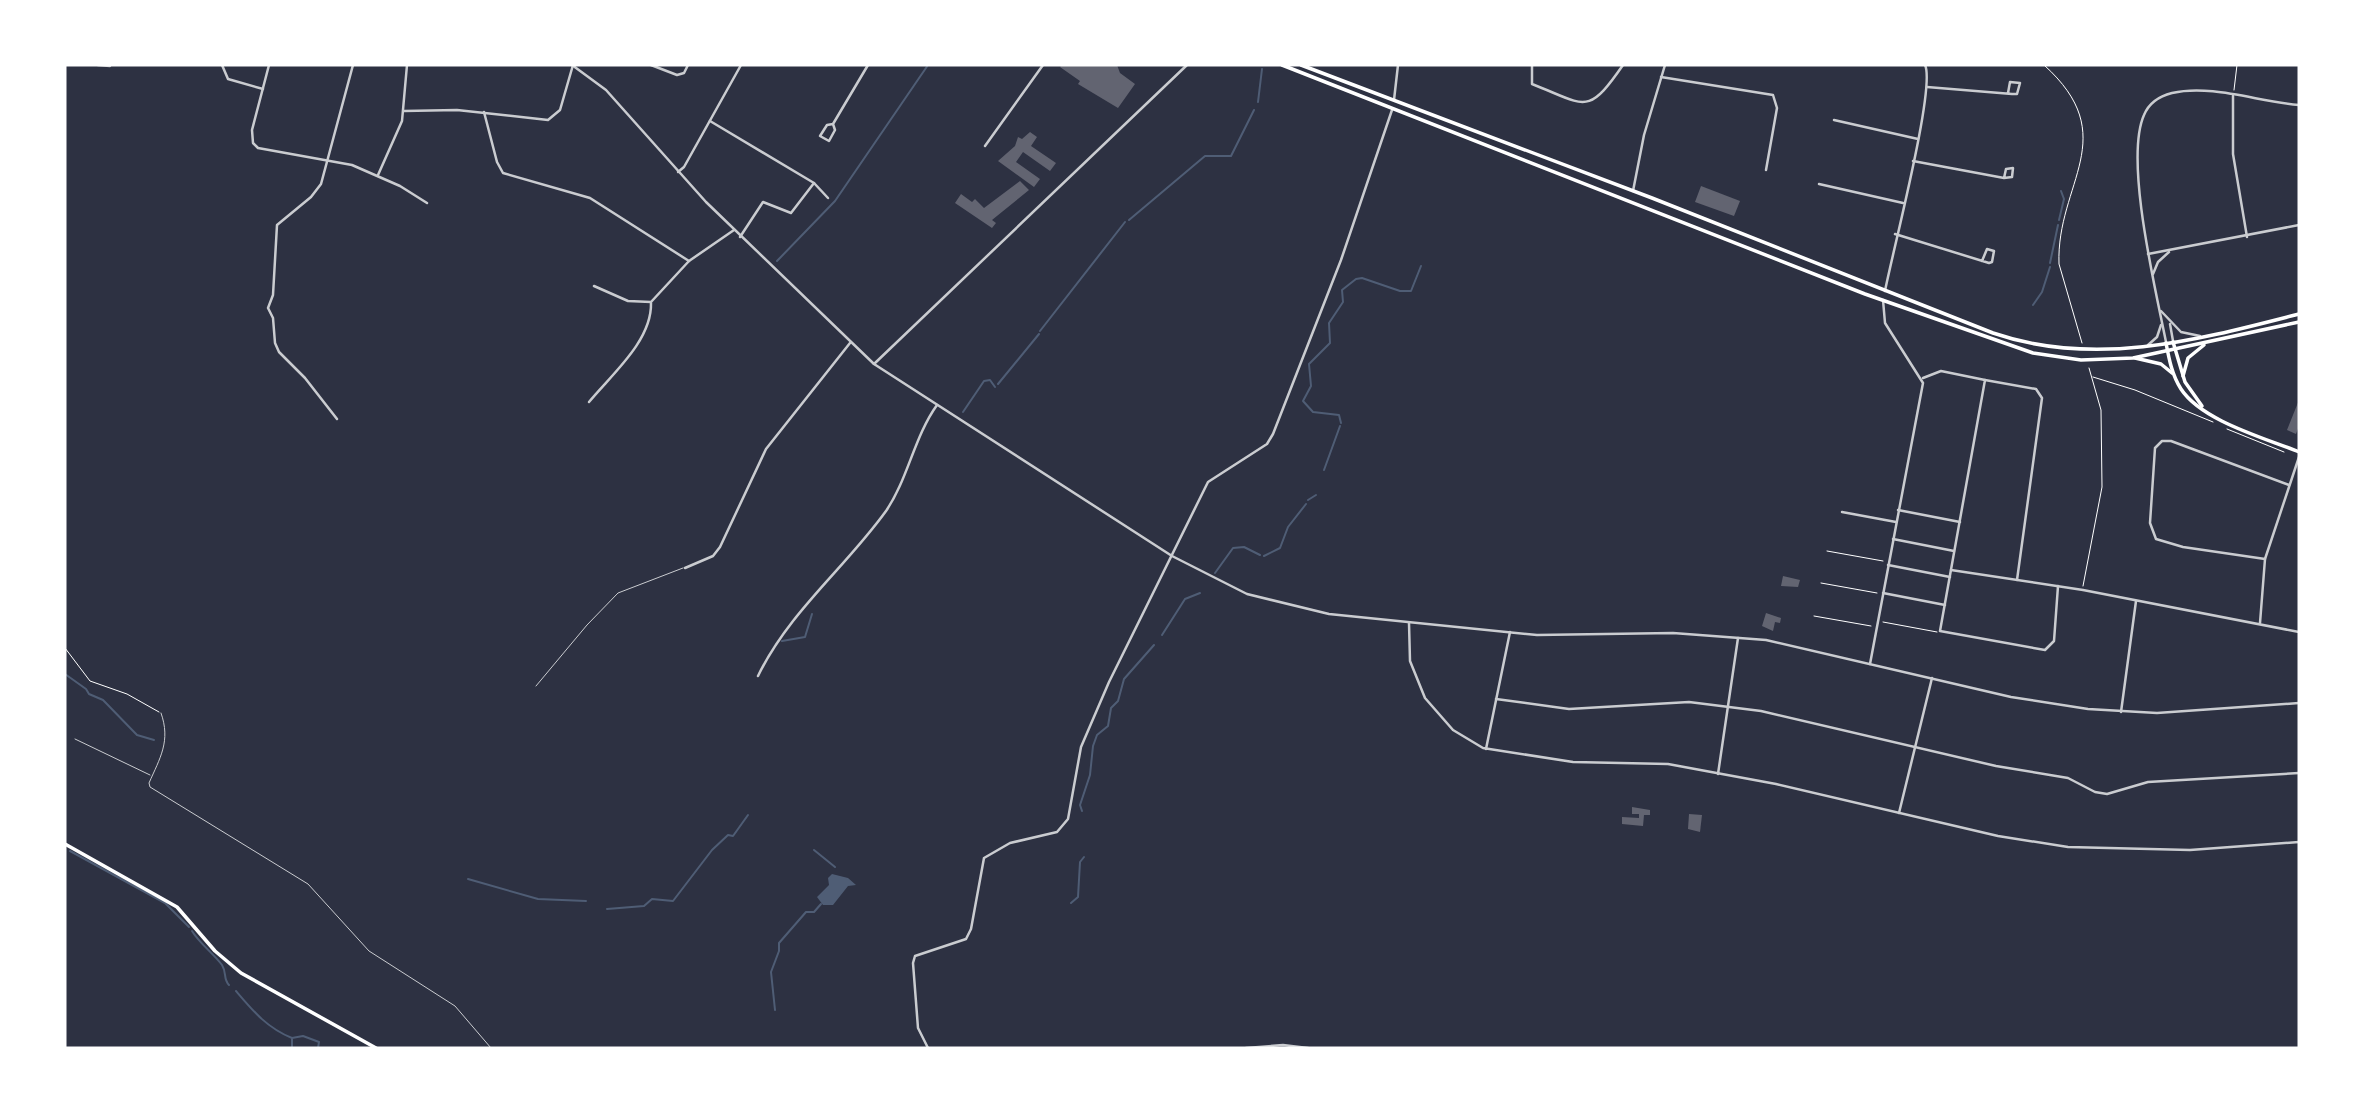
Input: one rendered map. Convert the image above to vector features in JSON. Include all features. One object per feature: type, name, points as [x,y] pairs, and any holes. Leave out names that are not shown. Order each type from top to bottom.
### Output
[{"type":"main road","points":[[1282,65],[1883,300],[2033,353],[2081,360],[2133,358],[2168,353],[2299,322]]},
{"type":"main road","points":[[1301,65],[1633,191],[1993,333],[2035,346],[2091,352],[2144,346],[2202,337],[2299,314]]},
{"type":"main road","points":[[1392,110],[1394,100]]},
{"type":"main road","points":[[1630,200],[1633,191]]},
{"type":"main road","points":[[1695,226],[1698,217]]},
{"type":"main road","points":[[1883,300],[1885,291]]},
{"type":"main road","points":[[2174,342],[2183,378],[2207,412]]},
{"type":"main road","points":[[2166,343],[2178,383]]},
{"type":"main road","points":[[2183,378],[2188,358],[2204,345]]},
{"type":"main road","points":[[2133,358],[2164,366],[2192,401],[2207,412],[2299,455]]},
{"type":"main road","points":[[65,844],[177,907],[215,951],[241,973],[376,1048]]},
{"type":"street","points":[[98,65],[110,65]]},
{"type":"street","points":[[222,65],[228,79],[263,89]]},
{"type":"street","points":[[269,65],[252,130],[253,143],[258,148],[327,160],[378,175],[427,203]]},
{"type":"street","points":[[337,419],[305,378],[279,352],[268,308],[273,295],[277,225],[317,190],[353,65]]},
{"type":"street","points":[[378,175],[404,110],[407,65]]},
{"type":"street","points":[[404,110],[484,112],[543,120],[554,118],[560,110],[572,65],[606,90],[740,237],[874,364],[1172,556],[1218,582],[1265,600],[1329,614],[1557,636],[1673,633],[1738,637],[1799,646],[2029,701],[2120,712],[2186,712],[2299,703]]},
{"type":"street","points":[[651,65],[677,75],[684,73],[688,65]]},
{"type":"street","points":[[678,172],[684,166],[741,65]]},
{"type":"street","points":[[833,124],[827,125],[820,136],[829,141],[835,130],[833,124],[868,65]]},
{"type":"street","points":[[985,146],[1043,65]]},
{"type":"street","points":[[874,364],[1187,65]]},
{"type":"street","points":[[1394,100],[1398,65]]},
{"type":"street","points":[[1532,65],[1532,84],[1586,103],[1599,98],[1623,65]]},
{"type":"street","points":[[1633,191],[1665,65]]},
{"type":"street","points":[[1885,291],[1895,234],[1918,139],[1927,87],[1925,65]]},
{"type":"street","points":[[1661,77],[1773,96],[1777,108],[1766,170]]},
{"type":"street","points":[[1927,87],[2008,93]]},
{"type":"street","points":[[2166,343],[2148,254],[2140,195],[2139,136],[2148,107],[2164,95],[2187,91],[2299,105]]},
{"type":"street","points":[[2233,96],[2233,154],[2247,237]]},
{"type":"street","points":[[928,1048],[918,1028],[913,963],[915,956],[966,939],[971,929],[981,863],[989,854],[1010,843],[1057,832],[1068,820],[1081,747],[1109,682],[1208,482],[1267,444],[1341,260],[1392,110]]},
{"type":"street","points":[[484,112],[497,162],[503,173],[590,198],[689,261]]},
{"type":"street","points":[[1834,120],[1918,139]]},
{"type":"street","points":[[710,121],[814,183],[828,198]]},
{"type":"street","points":[[1913,161],[2004,178]]},
{"type":"street","points":[[740,237],[763,202],[791,213],[814,183]]},
{"type":"street","points":[[1819,184],[1903,203]]},
{"type":"street","points":[[2148,254],[2299,225]]},
{"type":"street","points":[[589,402],[640,340],[650,318],[651,302],[689,261],[734,230]]},
{"type":"street","points":[[1895,234],[1982,261],[1992,262],[1994,251],[1987,249],[1982,261]]},
{"type":"street","points":[[2152,276],[2158,262],[2172,250]]},
{"type":"street","points":[[594,286],[628,302],[651,302]]},
{"type":"street","points":[[1870,664],[1923,378],[1885,323],[1883,300]]},
{"type":"street","points":[[2161,311],[2181,332],[2202,337]]},
{"type":"street","points":[[2169,321],[2174,342]]},
{"type":"street","points":[[2144,346],[2155,340],[2162,322]]},
{"type":"street","points":[[685,568],[713,556],[720,547],[766,449],[849,343]]},
{"type":"street","points":[[1923,378],[1938,371],[2036,389],[2042,395],[2017,580]]},
{"type":"street","points":[[1985,380],[1939,632],[2045,650],[2054,641],[2058,586]]},
{"type":"street","points":[[758,676],[769,654],[798,614],[886,511],[937,405]]},
{"type":"street","points":[[2266,559],[2182,547],[2156,539],[2150,523],[2155,448],[2162,442],[2171,441],[2289,485]]},
{"type":"street","points":[[2260,624],[2266,559],[2299,455]]},
{"type":"street","points":[[1898,510],[1960,522]]},
{"type":"street","points":[[1843,512],[1896,522]]},
{"type":"street","points":[[1893,540],[1954,551]]},
{"type":"street","points":[[1888,564],[1950,577]]},
{"type":"street","points":[[1951,570],[2082,590],[2299,632]]},
{"type":"street","points":[[1883,594],[1945,605]]},
{"type":"street","points":[[2120,712],[2136,601]]},
{"type":"street","points":[[1409,622],[1409,655],[1425,698],[1453,730],[1486,749],[1573,762],[1661,763],[1776,784],[1998,836],[2086,849],[2190,850],[2299,842]]},
{"type":"street","points":[[1486,749],[1510,632]]},
{"type":"street","points":[[1718,774],[1738,637]]},
{"type":"street","points":[[1899,813],[1932,678]]},
{"type":"street","points":[[1496,699],[1527,706],[1569,709],[1668,702],[1728,706],[1790,716],[2013,769],[2064,777],[2107,794],[2148,782],[2299,773]]},
{"type":"street","points":[[1247,1048],[1276,1045],[1308,1048]]},
{"type":"lane","points":[[537,686],[587,625],[618,593],[685,568]]},
{"type":"lane","points":[[160,713],[166,739],[150,787],[308,884],[369,951],[455,1006],[491,1048]]},
{"type":"lane","points":[[75,739],[152,776]]},
{"type":"path","points":[[2044,65],[2064,86],[2083,118],[2081,163],[2062,224],[2058,251],[2059,264],[2082,344]]},
{"type":"path","points":[[2233,96],[2237,65]]},
{"type":"path","points":[[2082,590],[2102,487],[2101,410],[2090,368]]},
{"type":"path","points":[[2092,376],[2197,415]]},
{"type":"path","points":[[1827,551],[1888,564]]},
{"type":"path","points":[[1821,583],[1883,594]]},
{"type":"path","points":[[1814,616],[1877,627]]},
{"type":"path","points":[[1878,621],[1939,632]]},
{"type":"path","points":[[65,649],[90,681],[127,694],[160,713]]},
{"type":"water","points":[[832,874],[848,878],[856,885],[848,886],[833,905],[823,905],[817,897],[829,885],[828,878]]},
{"type":"building","points":[[1117,65],[1120,73],[1135,84],[1118,108],[1078,84],[1080,81],[1060,67]]},
{"type":"building","points":[[1030,132],[1037,137],[1031,146],[1056,163],[1050,171],[1023,152],[1016,162],[1040,179],[1034,187],[998,161],[1015,146],[1018,137],[1022,139]]},
{"type":"building","points":[[1020,181],[1029,190],[992,220],[996,223],[992,228],[955,203],[961,194],[972,202],[975,199],[984,208]]},
{"type":"building","points":[[1701,186],[1740,201],[1734,216],[1695,202]]},
{"type":"building","points":[[2299,400],[2299,426],[2296,434],[2287,430]]},
{"type":"building","points":[[1783,576],[1800,580],[1798,587],[1781,586]]},
{"type":"building","points":[[1766,613],[1781,618],[1780,623],[1775,622],[1773,631],[1762,626]]},
{"type":"building","points":[[1632,807],[1650,810],[1650,815],[1644,815],[1643,826],[1622,824],[1622,817],[1639,818],[1639,814],[1632,814]]},
{"type":"building","points":[[1689,814],[1702,815],[1700,832],[1688,829]]},
{"type":"waterway","points":[[777,261],[835,201],[928,65]]},
{"type":"waterway","points":[[1258,102],[1262,69]]},
{"type":"waterway","points":[[1129,220],[1205,156],[1231,156],[1254,110]]},
{"type":"waterway","points":[[2059,220],[2064,199],[2061,191]]},
{"type":"waterway","points":[[1040,331],[1125,222]]},
{"type":"waterway","points":[[2050,263],[2058,225]]},
{"type":"waterway","points":[[1341,423],[1339,415],[1313,412],[1303,401],[1311,386],[1309,364],[1330,343],[1329,323],[1343,302],[1342,290],[1356,279],[1362,278],[1400,291],[1411,291],[1421,266]]},
{"type":"waterway","points":[[2033,305],[2042,292],[2050,267]]},
{"type":"waterway","points":[[998,384],[1039,334]]},
{"type":"waterway","points":[[963,412],[984,381],[990,380],[995,387]]},
{"type":"waterway","points":[[1324,470],[1340,426]]},
{"type":"waterway","points":[[1308,500],[1316,495]]},
{"type":"waterway","points":[[1264,556],[1280,548],[1288,527],[1306,504]]},
{"type":"waterway","points":[[1215,573],[1233,548],[1244,547],[1260,555]]},
{"type":"waterway","points":[[1162,635],[1185,599],[1200,593]]},
{"type":"waterway","points":[[782,641],[805,637],[812,614]]},
{"type":"waterway","points":[[1082,811],[1080,805],[1090,775],[1097,735],[1108,726],[1111,708],[1118,701],[1124,679],[1154,645]]},
{"type":"waterway","points":[[65,674],[89,694],[103,700],[137,735],[154,740]]},
{"type":"waterway","points":[[607,909],[644,906],[652,899],[673,901],[712,850],[728,835],[733,836],[748,815]]},
{"type":"waterway","points":[[814,850],[835,867]]},
{"type":"waterway","points":[[70,851],[165,903],[189,927]]},
{"type":"waterway","points":[[1071,903],[1078,897],[1080,862],[1084,857]]},
{"type":"waterway","points":[[468,879],[538,899],[586,901]]},
{"type":"waterway","points":[[775,1010],[771,972],[779,951],[779,943],[806,912],[814,912],[821,904]]},
{"type":"waterway","points":[[192,931],[222,965],[229,985]]},
{"type":"waterway","points":[[236,991],[275,1029],[292,1038],[303,1036],[319,1042],[318,1048]]},
{"type":"waterway","points":[[292,1039],[292,1048]]},
{"type":"waterway","points":[[321,1048],[332,1048]]},
{"type":"waterway","points":[[339,1048],[346,1048]]}]
